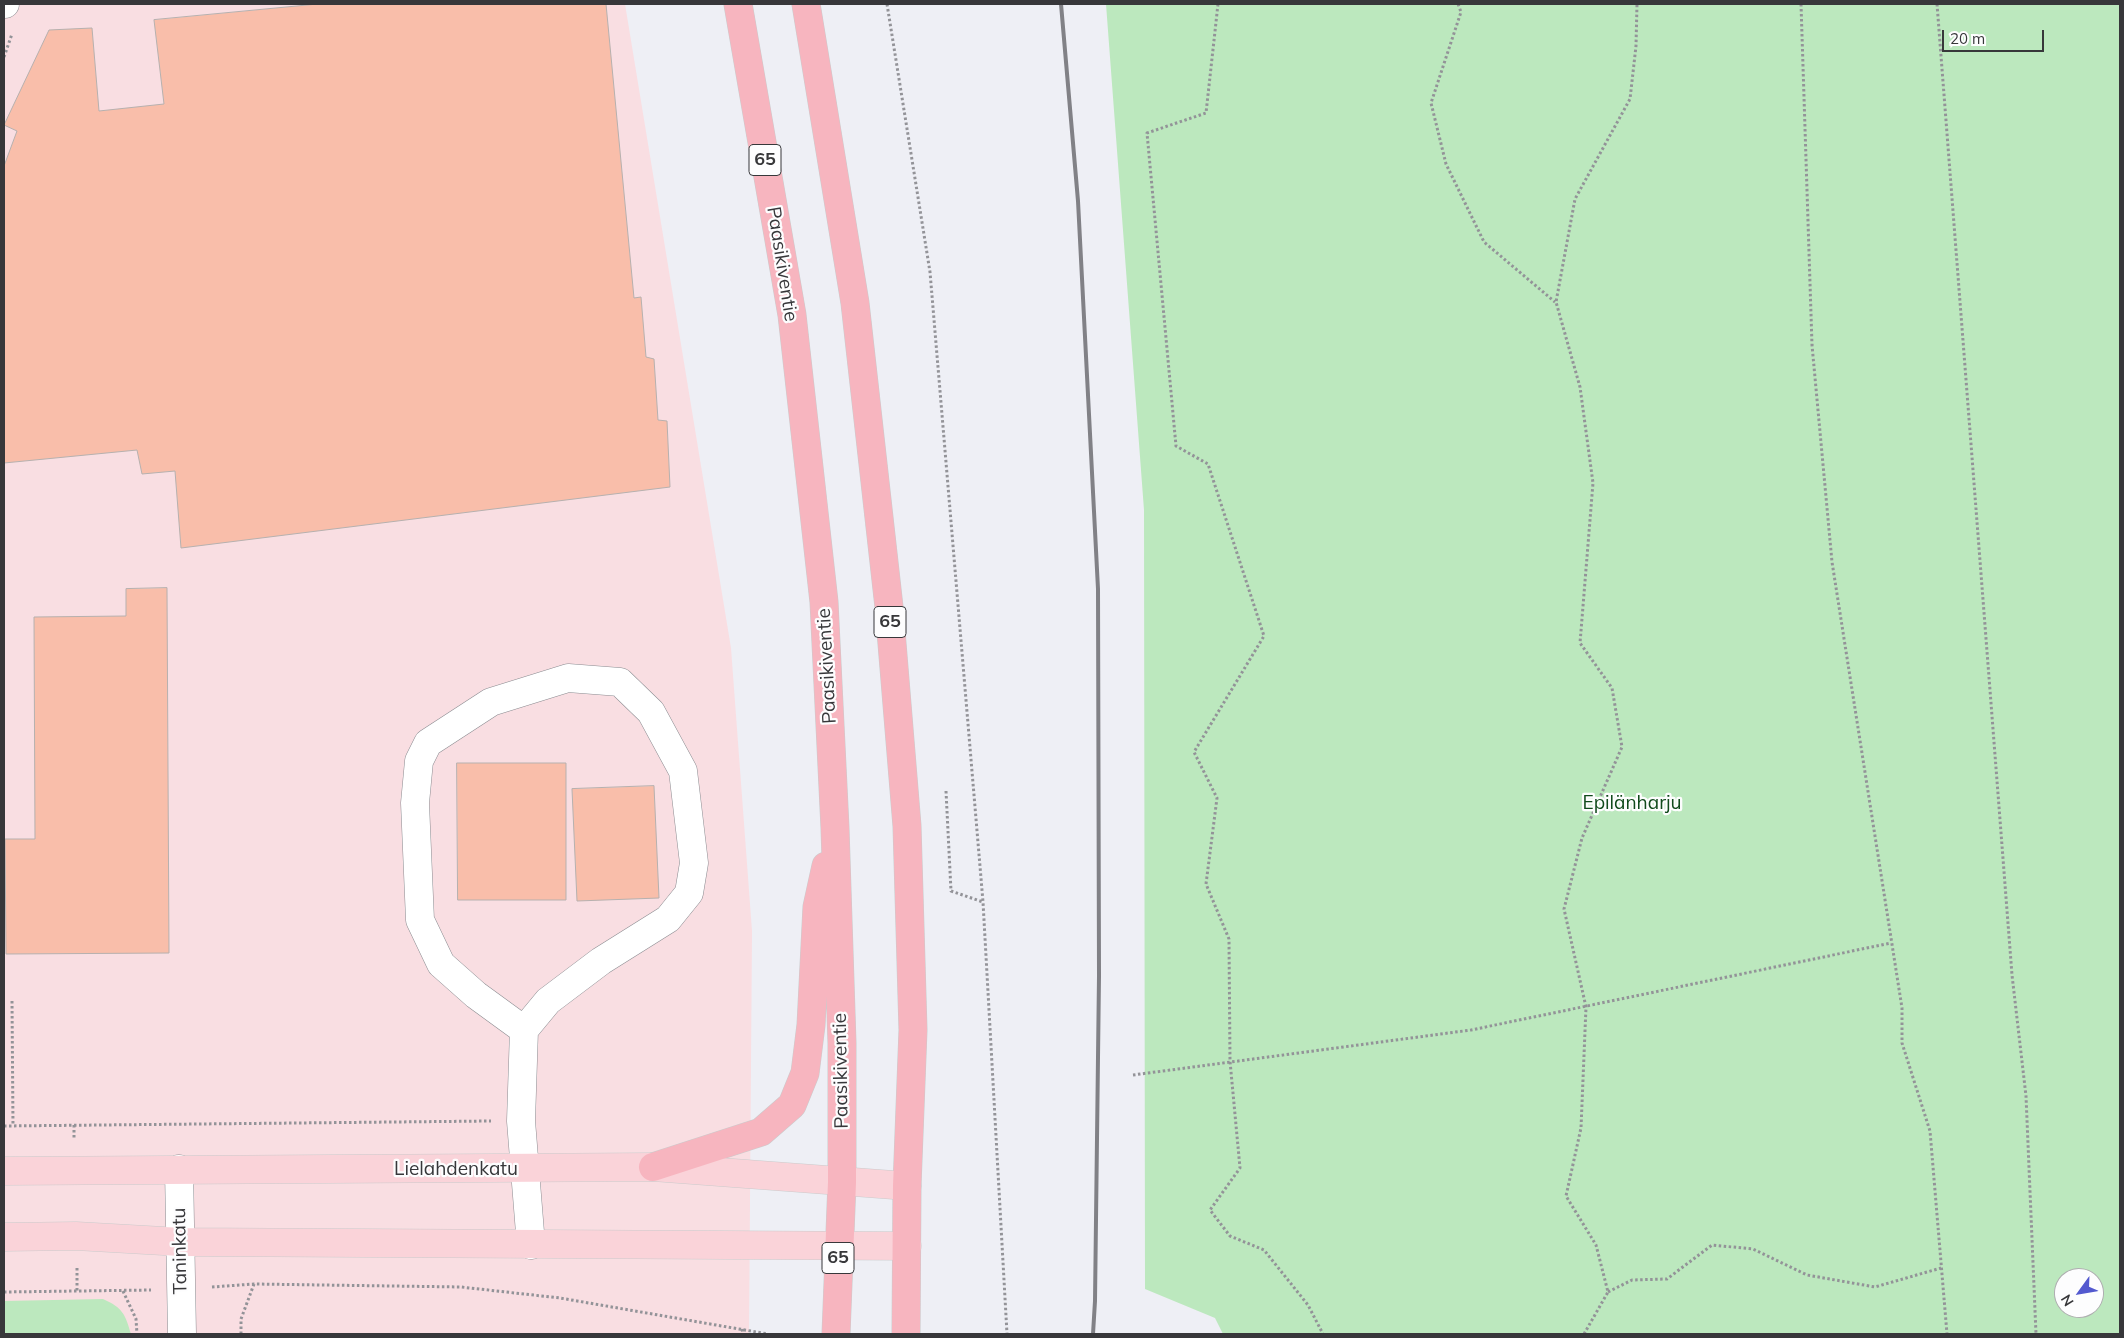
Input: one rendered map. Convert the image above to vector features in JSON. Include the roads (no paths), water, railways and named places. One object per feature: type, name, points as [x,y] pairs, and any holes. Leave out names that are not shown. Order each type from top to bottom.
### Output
[{"type":"highway","name":"Paasikiventie","points":[[738,4],[792,316],[824,602],[835,828],[842,1043],[842,1182],[836,1334]]},
{"type":"highway","name":"65","points":[[806,4],[855,303],[889,607],[907,836],[913,1030],[907,1186],[906,1334]]},
{"type":"highway","points":[[653,1166],[761,1132],[792,1105],[805,1072],[811,1025],[817,908],[835,828]]},
{"type":"main road","name":"Lielahdenkatu","points":[[4,1171],[179,1168],[525,1169],[653,1166],[907,1186]]},
{"type":"main road","points":[[4,1237],[76,1236],[181,1242],[907,1246]]},
{"type":"street","points":[[524,1030],[476,995],[441,964],[420,920],[415,804],[419,761],[428,743],[492,702],[568,678],[620,682],[651,712],[683,771],[694,864],[689,893],[668,919],[601,962],[555,996],[524,1030],[521,1120],[531,1244]]},
{"type":"street","name":"Taninkatu","points":[[179,1168],[182,1334]]},
{"type":"railway","points":[[1061,4],[1078,201],[1098,589],[1099,976],[1093,1334]]},
{"type":"park label","name":"Epilänharju","points":[[1632,803]]}]
